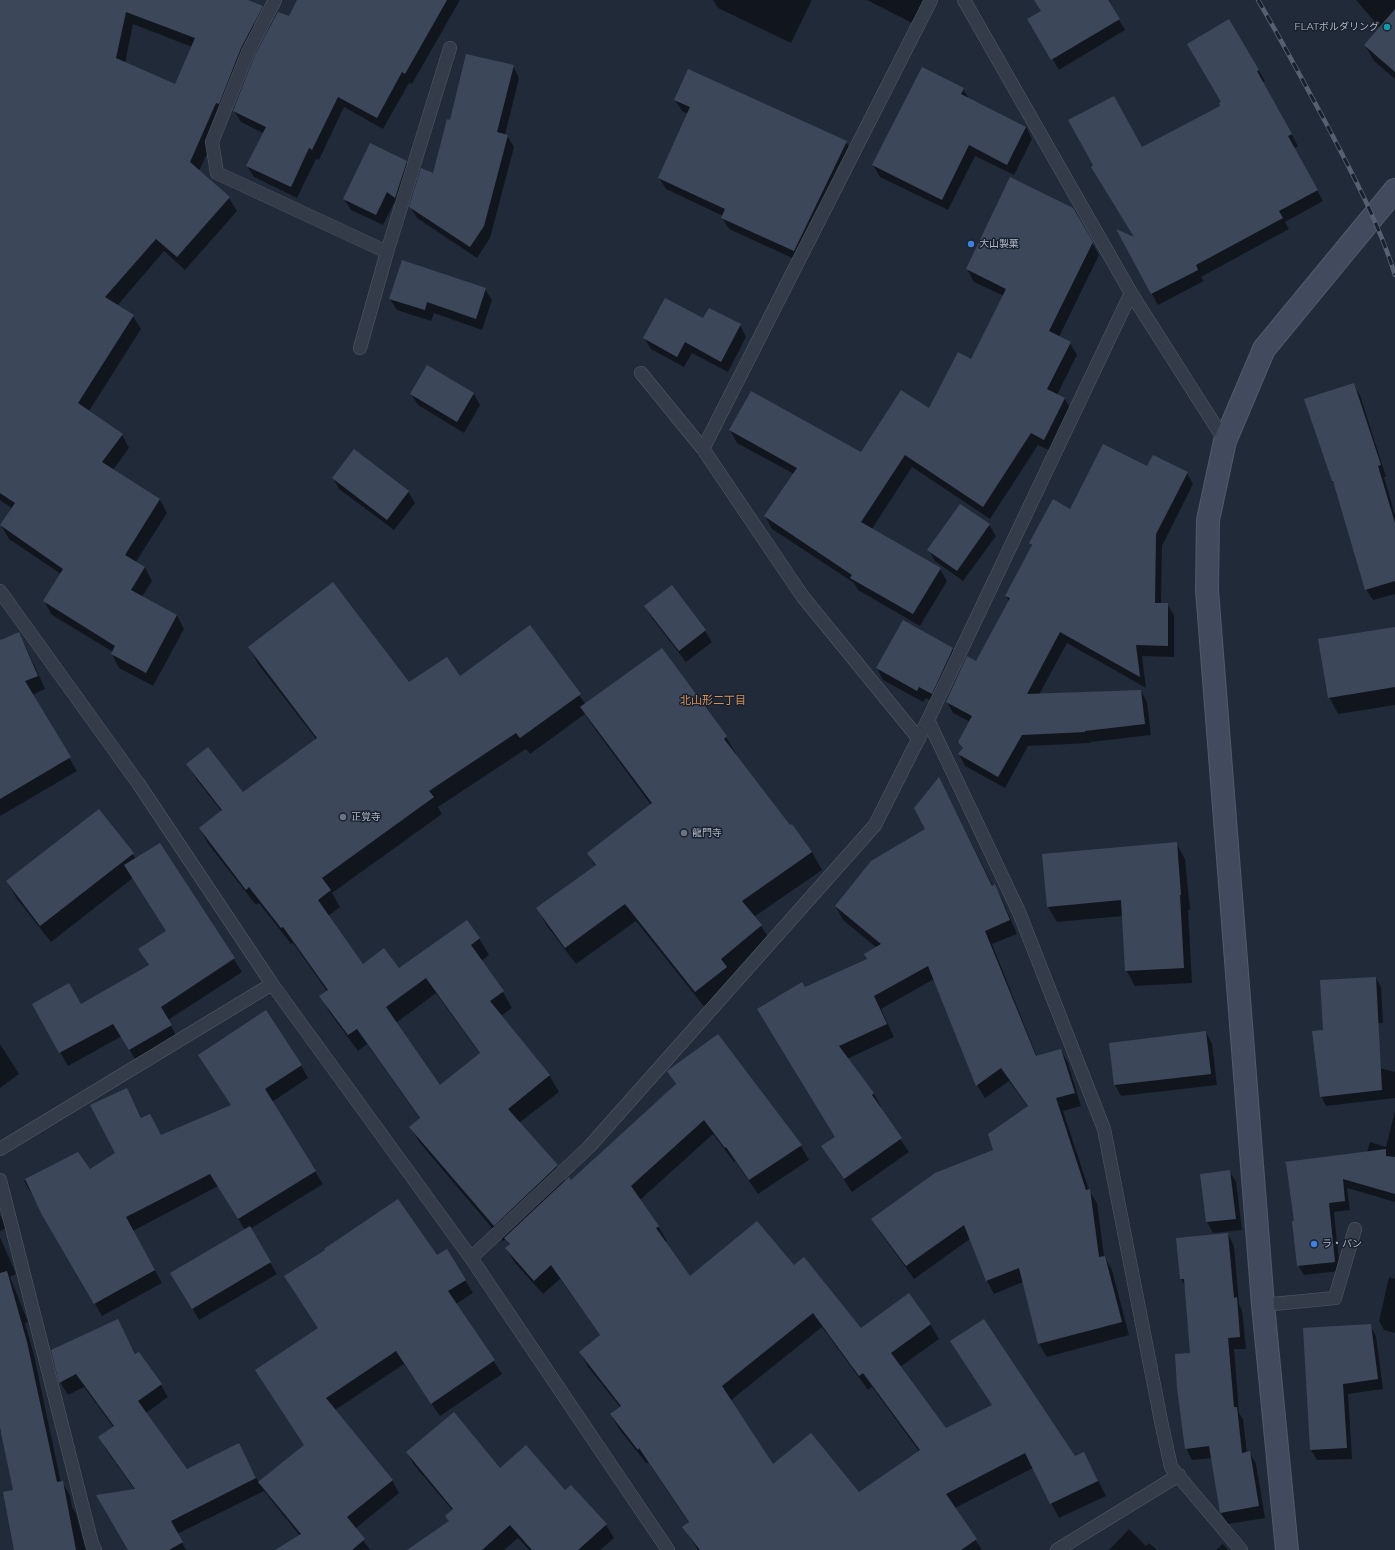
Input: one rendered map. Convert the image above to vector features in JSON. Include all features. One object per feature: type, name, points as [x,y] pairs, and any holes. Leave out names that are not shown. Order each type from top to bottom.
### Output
[{"type":"street","points":[[1287,1550],[1263,1305],[1207,590],[1208,520],[1225,441],[1264,349],[1395,190]]},
{"type":"lane","points":[[275,0],[248,52],[212,142],[217,173],[387,252]]},
{"type":"lane","points":[[703,449],[931,0]]},
{"type":"lane","points":[[964,0],[1131,293],[1225,441]]},
{"type":"lane","points":[[360,348],[387,252],[450,48]]},
{"type":"lane","points":[[471,1258],[589,1147],[875,825],[919,739],[1131,293]]},
{"type":"lane","points":[[641,373],[703,449],[802,597],[919,739]]},
{"type":"lane","points":[[0,591],[138,783],[272,984],[471,1258],[668,1550]]},
{"type":"lane","points":[[928,720],[1019,912],[1104,1129],[1171,1467],[1241,1550]]},
{"type":"lane","points":[[0,1149],[272,984]]},
{"type":"lane","points":[[0,1180],[92,1544],[95,1550]]},
{"type":"lane","points":[[1263,1305],[1335,1298],[1354,1229]]},
{"type":"lane","points":[[1057,1550],[1179,1475]]},
{"type":"building","points":[[0,0],[248,0],[263,6],[241,48],[219,104],[216,103],[190,162],[230,197],[177,257],[156,239],[105,297],[134,315],[78,403],[123,434],[102,462],[160,499],[125,555],[145,567],[131,590],[177,615],[146,673],[111,654],[115,646],[43,601],[63,569],[0,525],[15,503],[0,493]],"holes":[[[126,12],[195,38],[175,84],[116,58]]]},
{"type":"building","points":[[297,0],[447,0],[405,74],[402,72],[377,118],[338,97],[312,150],[309,148],[291,187],[246,166],[266,127],[233,111],[255,55],[278,12],[289,16]]},
{"type":"building","points":[[1034,0],[1108,0],[1120,19],[1051,60],[1027,19],[1041,11]]},
{"type":"building","name":"FLATボルダリング","points":[[1395,9],[1395,72],[1364,45]]},
{"type":"building","points":[[1229,19],[1259,70],[1257,71],[1292,134],[1288,136],[1318,190],[1279,211],[1283,218],[1196,265],[1198,270],[1151,294],[1116,229],[1134,237],[1091,167],[1093,165],[1068,120],[1114,96],[1142,147],[1220,106],[1219,103],[1221,102],[1187,44]]},
{"type":"building","points":[[466,54],[514,65],[497,132],[508,135],[484,226],[470,247],[409,207],[421,168],[433,173],[447,119],[450,120]]},
{"type":"building","points":[[922,67],[964,88],[961,94],[1026,127],[1007,165],[969,145],[942,200],[872,165]]},
{"type":"building","points":[[688,69],[847,141],[794,251],[721,218],[725,209],[658,178],[690,107],[674,100]]},
{"type":"building","points":[[370,143],[407,161],[395,198],[387,192],[376,215],[343,199]]},
{"type":"building","points":[[1010,177],[1073,208],[1093,242],[1049,331],[1071,342],[1047,389],[1065,398],[1044,440],[1031,433],[983,507],[905,455],[861,522],[941,568],[913,614],[850,578],[852,575],[764,516],[797,468],[729,430],[751,391],[861,452],[901,390],[929,408],[958,352],[971,359],[1006,289],[966,269]]},
{"type":"building","points":[[402,260],[486,288],[476,319],[427,302],[425,310],[389,299]]},
{"type":"building","points":[[665,298],[703,318],[709,308],[741,324],[721,362],[685,342],[677,357],[643,338]]},
{"type":"building","points":[[427,365],[474,393],[457,422],[410,394]]},
{"type":"building","points":[[1354,383],[1381,465],[1378,466],[1395,523],[1395,581],[1365,590],[1333,481],[1304,399]]},
{"type":"building","points":[[1103,444],[1147,466],[1153,455],[1188,472],[1156,534],[1155,603],[1168,603],[1168,646],[1136,645],[1140,677],[1060,632],[1027,694],[1141,690],[1145,724],[1085,732],[1022,735],[998,777],[958,754],[963,748],[958,742],[972,716],[946,702],[967,656],[976,661],[1010,598],[1005,596],[1032,545],[1029,543],[1053,499],[1070,509]]},
{"type":"building","points":[[354,449],[409,491],[387,520],[332,478]]},
{"type":"building","points":[[960,504],[990,524],[957,571],[927,550]]},
{"type":"building","points":[[333,582],[409,682],[447,657],[460,676],[530,625],[581,694],[520,738],[516,733],[429,791],[434,797],[322,878],[331,890],[318,900],[363,964],[384,948],[399,968],[467,920],[480,938],[471,945],[504,991],[490,1001],[550,1075],[508,1109],[558,1165],[494,1226],[409,1127],[420,1118],[357,1029],[348,1035],[319,996],[328,990],[283,927],[281,928],[249,887],[246,890],[199,828],[222,810],[186,764],[208,747],[243,792],[317,738],[248,647]],"holes":[[[426,978],[480,1053],[440,1085],[386,1007]]]},
{"type":"building","points":[[672,585],[706,630],[679,651],[644,606]]},
{"type":"building","points":[[903,620],[953,648],[932,694],[919,687],[917,691],[876,668]]},
{"type":"building","points":[[1395,627],[1395,687],[1328,698],[1318,639]]},
{"type":"building","points":[[19,632],[38,676],[25,681],[71,757],[0,799],[0,639],[1,640]]},
{"type":"building","points":[[662,648],[727,736],[724,739],[790,825],[792,824],[812,852],[742,901],[762,925],[721,959],[727,967],[695,992],[625,904],[565,948],[536,908],[596,865],[587,853],[652,803],[580,707]]},
{"type":"building","points":[[939,777],[992,886],[995,884],[1010,920],[985,931],[1036,1056],[1061,1049],[1075,1093],[1056,1098],[1086,1190],[1090,1189],[1099,1257],[1105,1256],[1122,1322],[1038,1344],[1019,1268],[986,1281],[964,1225],[906,1266],[871,1219],[935,1173],[993,1150],[988,1134],[1028,1106],[1001,1068],[976,1086],[928,966],[874,996],[887,1024],[839,1046],[874,1093],[872,1095],[902,1138],[844,1179],[821,1146],[835,1137],[757,1009],[802,982],[805,987],[867,959],[864,954],[881,944],[835,906],[871,861],[925,829],[914,808]]},
{"type":"building","points":[[99,809],[134,853],[40,926],[6,881]]},
{"type":"building","points":[[1177,842],[1184,968],[1125,971],[1121,900],[1047,907],[1042,854]]},
{"type":"building","points":[[160,843],[235,958],[161,1007],[172,1025],[129,1050],[113,1024],[59,1053],[32,1004],[69,983],[81,1004],[149,965],[138,949],[166,931],[124,865]]},
{"type":"building","points":[[1376,977],[1382,1090],[1320,1097],[1312,1031],[1323,1030],[1320,980]]},
{"type":"building","points":[[266,1010],[302,1065],[265,1089],[316,1171],[238,1219],[210,1174],[126,1217],[155,1270],[94,1304],[42,1215],[25,1179],[78,1152],[90,1169],[115,1153],[90,1105],[127,1088],[141,1118],[150,1114],[161,1135],[231,1105],[198,1055]]},
{"type":"building","points":[[1206,1031],[1211,1074],[1114,1085],[1109,1043]]},
{"type":"building","points":[[718,1034],[802,1145],[749,1180],[726,1147],[725,1148],[704,1120],[631,1186],[659,1226],[656,1228],[690,1276],[757,1221],[794,1265],[804,1257],[861,1328],[909,1293],[931,1324],[891,1353],[946,1428],[992,1405],[950,1341],[984,1319],[1075,1456],[1084,1452],[1098,1481],[1050,1504],[1025,1453],[946,1494],[977,1539],[961,1550],[700,1550],[682,1527],[689,1522],[639,1448],[638,1450],[610,1414],[621,1406],[579,1352],[600,1335],[551,1265],[534,1281],[505,1248],[510,1244],[504,1238],[569,1177],[571,1180],[676,1084],[667,1071]],"holes":[[[813,1313],[859,1376],[863,1373],[920,1450],[859,1492],[811,1433],[773,1464],[722,1386]]]},
{"type":"building","points":[[1386,1149],[1386,1156],[1395,1157],[1395,1194],[1343,1179],[1345,1201],[1329,1203],[1335,1262],[1297,1266],[1292,1221],[1294,1221],[1286,1163],[1284,1162]]},
{"type":"building","points":[[1230,1170],[1236,1219],[1206,1222],[1200,1174]]},
{"type":"building","points":[[398,1199],[437,1255],[447,1249],[466,1280],[448,1291],[495,1360],[431,1404],[396,1351],[326,1398],[393,1480],[347,1517],[365,1539],[352,1550],[275,1550],[301,1534],[258,1482],[304,1445],[255,1370],[318,1328],[284,1276],[325,1250],[324,1249]]},
{"type":"building","points":[[250,1226],[271,1262],[192,1309],[170,1273]]},
{"type":"building","points":[[1228,1233],[1234,1298],[1237,1297],[1240,1337],[1228,1338],[1234,1407],[1237,1407],[1242,1453],[1250,1451],[1259,1506],[1220,1513],[1209,1446],[1185,1449],[1177,1388],[1175,1354],[1190,1353],[1184,1279],[1180,1279],[1176,1238]]},
{"type":"building","points":[[7,1271],[27,1342],[57,1482],[63,1481],[76,1550],[14,1550],[3,1492],[13,1490],[0,1428],[0,1273]]},
{"type":"building","points":[[118,1319],[135,1354],[139,1352],[162,1384],[138,1401],[187,1469],[239,1443],[256,1478],[171,1521],[183,1542],[169,1550],[128,1550],[96,1495],[135,1489],[98,1437],[114,1426],[76,1374],[59,1383],[51,1350]]},
{"type":"building","points":[[1371,1324],[1378,1379],[1343,1384],[1347,1448],[1310,1450],[1303,1328]]},
{"type":"building","points":[[454,1412],[500,1468],[526,1445],[565,1490],[571,1485],[607,1524],[578,1550],[532,1550],[510,1525],[482,1550],[407,1550],[449,1521],[445,1516],[453,1509],[406,1452]]},
{"type":"railway","points":[[1258,0],[1327,125],[1355,180],[1373,217],[1395,275]]},
{"type":"place","name":"FLATボルダリング","points":[[1387,27]]},
{"type":"place","name":"大山製菓","points":[[971,244]]},
{"type":"place","name":"正覚寺","points":[[343,817]]},
{"type":"place","name":"龍門寺","points":[[684,833]]},
{"type":"place","name":"ラ・パン","points":[[1314,1244]]},
{"type":"district","name":"北山形二丁目","points":[[713,701]]}]
